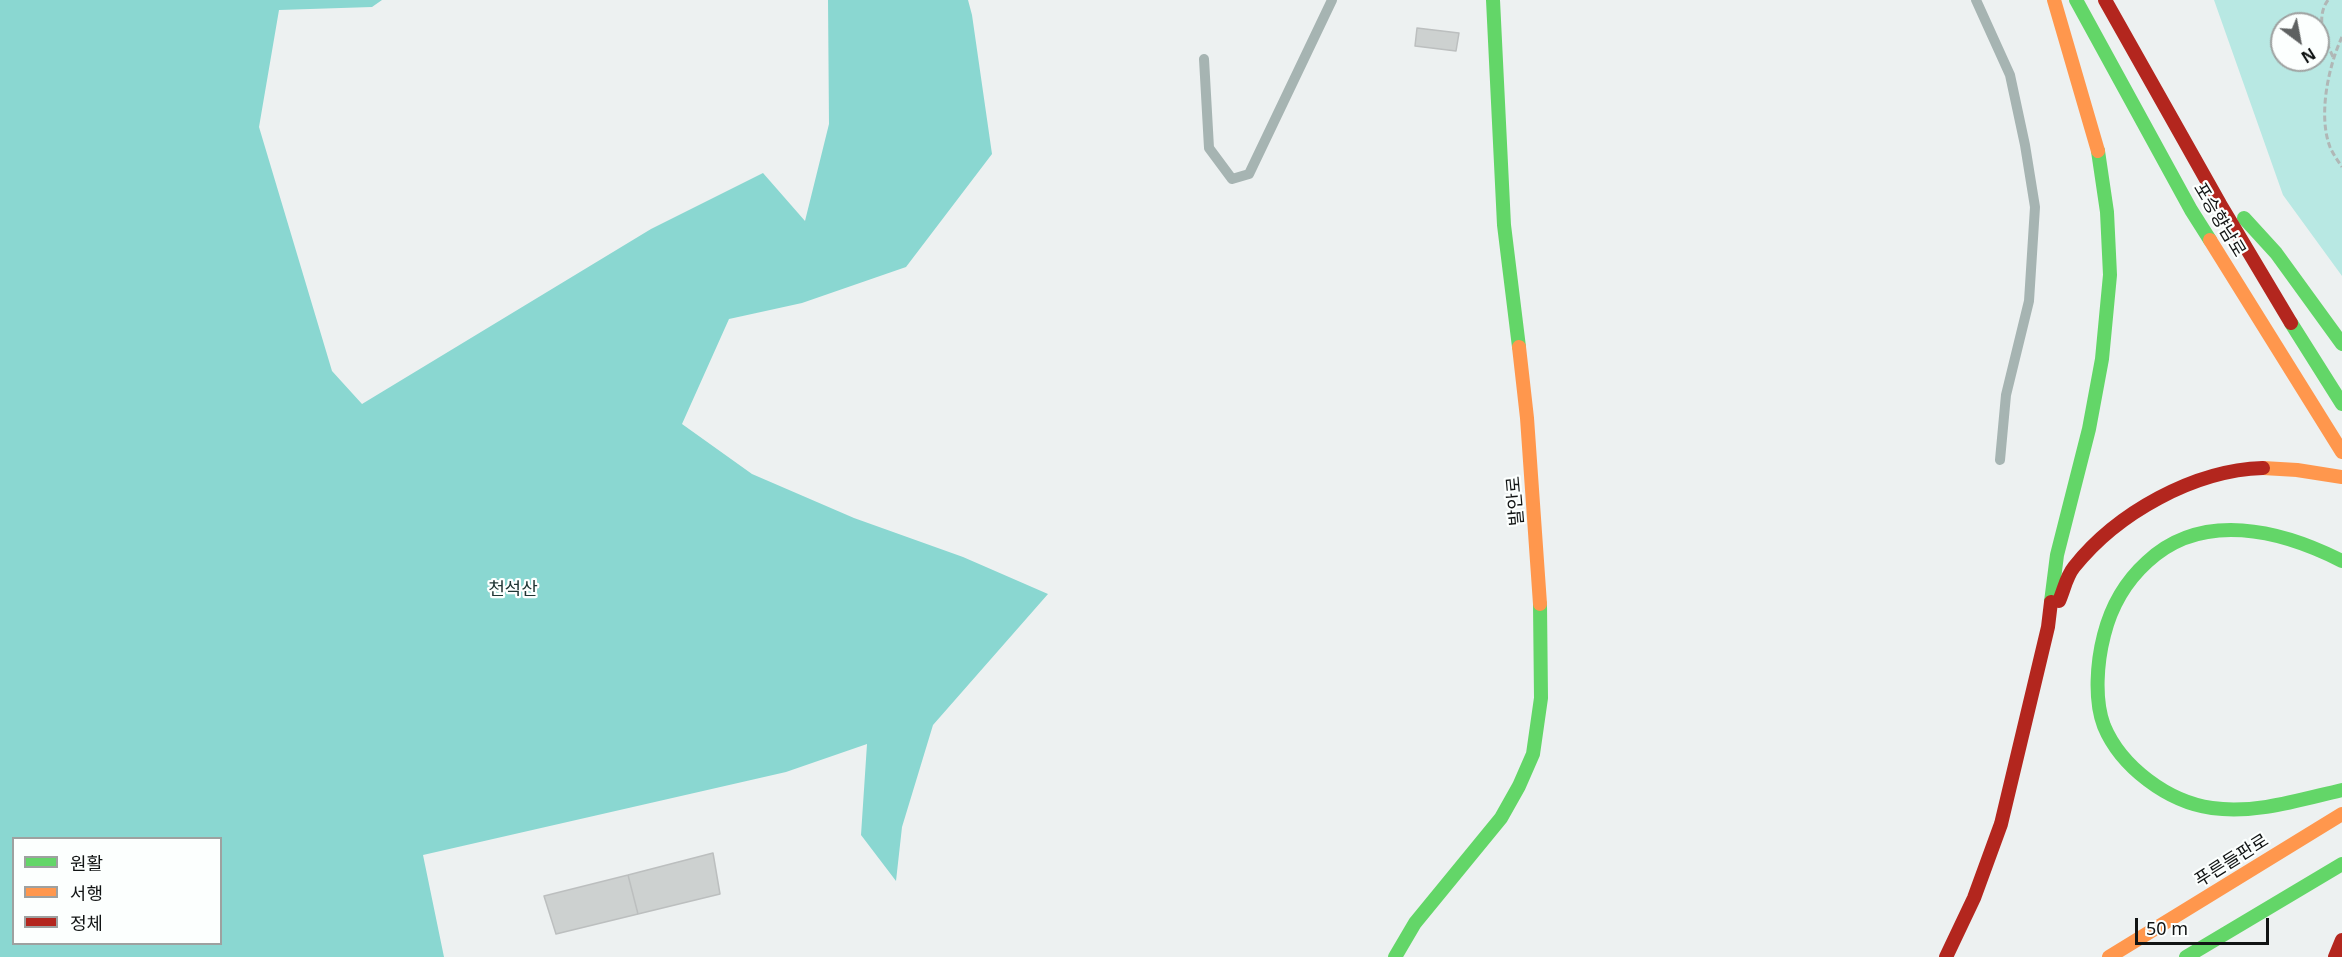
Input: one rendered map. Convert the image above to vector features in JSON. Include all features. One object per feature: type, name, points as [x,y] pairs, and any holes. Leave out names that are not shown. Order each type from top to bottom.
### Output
[{"type":"main road","name":"발안로","points":[[1395,957],[1415,923],[1473,854],[1507,807],[1533,754],[1541,698],[1542,643],[1536,531],[1527,418],[1504,225],[1493,0]]},
{"type":"main road","points":[[1946,957],[1974,898],[2001,824],[2048,627],[2057,555],[2089,429],[2103,359],[2110,275],[2107,212],[2098,151],[2054,0]]},
{"type":"main road","name":"포승향남로","points":[[2076,0],[2191,210],[2342,452]]},
{"type":"main road","name":"포승향남로","points":[[2105,0],[2199,169],[2295,331],[2342,405]]},
{"type":"main road","points":[[2199,169],[2276,253],[2342,344]]},
{"type":"main road","points":[[2326,427],[2342,460]]},
{"type":"main road","points":[[2048,627],[2073,569],[2115,528],[2156,499],[2195,480],[2250,468],[2306,470],[2342,477]]},
{"type":"main road","points":[[2342,561],[2323,550],[2286,537],[2255,531],[2199,533],[2173,542],[2146,560],[2113,604],[2103,632],[2098,659],[2100,709],[2104,725],[2128,761],[2149,782],[2178,797],[2211,808],[2244,810],[2342,790]]},
{"type":"main road","name":"푸른들판로","points":[[2109,957],[2342,814]]},
{"type":"main road","points":[[2186,957],[2342,864]]},
{"type":"main road","points":[[2260,913],[2342,877]]},
{"type":"main road","points":[[2335,957],[2342,940]]},
{"type":"lane","points":[[1204,59],[1209,147],[1232,178],[1249,174],[1332,0]]},
{"type":"lane","points":[[1976,0],[2010,75],[2035,207],[2029,301],[2006,395],[2000,460]]},
{"type":"path","points":[[2328,0],[2322,8],[2323,32],[2334,58]]},
{"type":"path","points":[[2342,37],[2327,88],[2325,127],[2330,147],[2342,167]]},
{"type":"shaded area","points":[[2214,0],[2342,0],[2342,276],[2283,195]]},
{"type":"green space","name":"천석산","points":[[0,0],[382,0],[372,7],[279,10],[259,127],[332,371],[362,404],[651,229],[763,173],[805,221],[829,124],[828,0],[968,0],[992,154],[906,267],[802,303],[729,319],[682,424],[752,474],[854,518],[963,557],[1048,594],[933,725],[902,827],[896,881],[861,835],[867,744],[786,772],[423,855],[444,957],[0,957]]},
{"type":"building","points":[[1417,28],[1459,33],[1456,51],[1415,46]]},
{"type":"building","points":[[713,853],[720,894],[638,914],[628,875]]},
{"type":"building","points":[[628,875],[638,914],[556,934],[544,896]]},
{"type":"traffic: fast","points":[[1493,0],[1504,225],[1519,347]]},
{"type":"traffic: fast","points":[[2076,0],[2191,210],[2210,240]]},
{"type":"traffic: fast","points":[[2051,602],[2057,555],[2089,429],[2102,359],[2110,275],[2107,212],[2098,151]]},
{"type":"traffic: fast","points":[[2244,218],[2276,253],[2342,344]]},
{"type":"traffic: fast","points":[[2291,323],[2342,404]]},
{"type":"traffic: fast","points":[[2342,561],[2294,541],[2242,530],[2217,531],[2192,536],[2169,546],[2139,570],[2115,605],[2107,625],[2098,669],[2101,716],[2112,741],[2122,755],[2148,780],[2179,798],[2212,808],[2245,809],[2277,805],[2342,790]]},
{"type":"traffic: fast","points":[[1395,957],[1415,923],[1501,818],[1533,754],[1541,698],[1540,604]]},
{"type":"traffic: fast","points":[[2186,957],[2342,864]]},
{"type":"traffic: slow","points":[[2054,0],[2098,151]]},
{"type":"traffic: slow","points":[[2210,240],[2342,452]]},
{"type":"traffic: slow","points":[[1519,347],[1527,418],[1540,604]]},
{"type":"traffic: slow","points":[[2263,468],[2297,470],[2342,477]]},
{"type":"traffic: slow","points":[[2109,957],[2342,814]]},
{"type":"traffic: jam","points":[[2105,0],[2220,204],[2291,323]]},
{"type":"traffic: jam","points":[[2059,601],[2074,567],[2092,547],[2135,512],[2184,486],[2210,477],[2263,468]]},
{"type":"traffic: jam","points":[[1946,957],[1974,898],[2001,824],[2048,627],[2051,602]]},
{"type":"traffic: jam","points":[[2335,957],[2342,940]]}]
